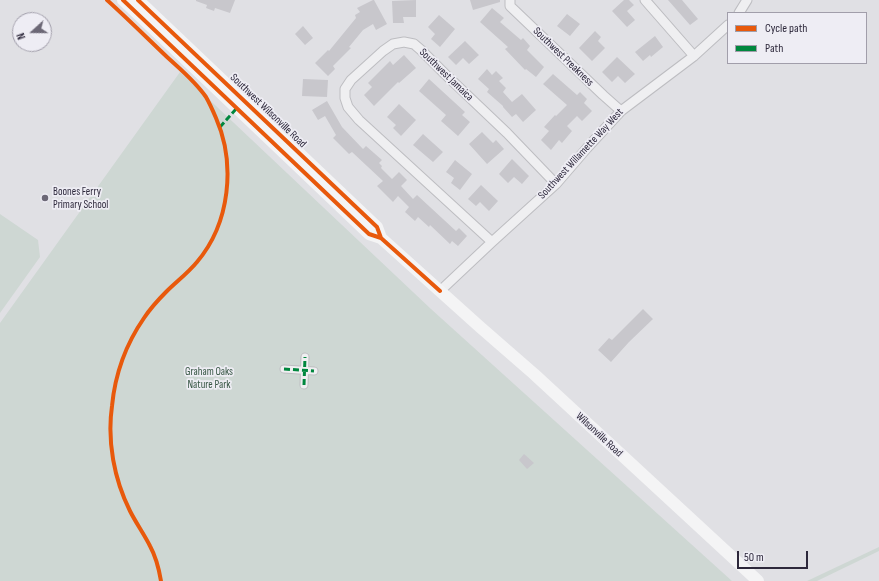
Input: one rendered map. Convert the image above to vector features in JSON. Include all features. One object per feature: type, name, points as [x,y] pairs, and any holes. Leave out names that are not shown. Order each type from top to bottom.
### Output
[{"type":"main road","name":"Southwest Wilsonville Road","points":[[123,0],[369,234],[381,238],[440,291]]},
{"type":"main road","name":"Southwest Wilsonville Road","points":[[138,0],[377,227],[381,238]]},
{"type":"main road","name":"Wilsonville Road","points":[[440,291],[534,374],[758,581]]},
{"type":"street","name":"Southwest Preakness","points":[[510,0],[510,6],[621,111]]},
{"type":"street","points":[[645,0],[694,56]]},
{"type":"street","points":[[740,12],[747,0]]},
{"type":"street","name":"Southwest Willamette Way West","points":[[440,291],[556,184],[621,111],[694,56],[727,26]]},
{"type":"street","name":"Southwest Jamaica","points":[[492,242],[359,120],[348,107],[345,98],[345,89],[351,80],[393,44],[404,42],[414,44],[507,133],[556,184]]},
{"type":"street","points":[[304,385],[305,357]]},
{"type":"street","points":[[284,369],[314,371]]},
{"type":"green space","name":"Graham Oaks Nature Park","points":[[180,72],[431,309],[732,581],[0,581],[0,323]]},
{"type":"green space","points":[[0,214],[38,240],[40,257],[0,313]]},
{"type":"green space","points":[[879,547],[879,551],[817,581],[807,581]]},
{"type":"building","points":[[196,0],[235,0],[230,13],[215,8],[214,11],[206,8],[207,5]]},
{"type":"building","points":[[373,0],[387,24],[376,30],[373,24],[363,30],[349,47],[351,48],[333,66],[335,69],[328,76],[315,63],[328,50],[329,51],[356,18],[355,15],[360,12],[357,8]]},
{"type":"building","points":[[416,0],[416,17],[403,17],[404,23],[393,23],[392,1]]},
{"type":"building","points":[[470,0],[500,0],[500,2],[473,10]]},
{"type":"building","points":[[624,0],[629,0],[634,5],[627,11],[635,20],[627,27],[612,11]]},
{"type":"building","points":[[668,0],[682,0],[698,19],[690,25]]},
{"type":"building","points":[[492,8],[504,18],[500,22],[521,40],[523,38],[530,46],[527,50],[544,67],[536,77],[526,69],[525,70],[505,49],[508,47],[480,22]]},
{"type":"building","points":[[567,14],[580,24],[570,36],[557,26]]},
{"type":"building","points":[[439,15],[455,29],[440,47],[431,39],[435,34],[428,27]]},
{"type":"building","points":[[303,26],[313,38],[305,45],[295,34]]},
{"type":"building","points":[[595,31],[601,37],[598,41],[605,48],[592,61],[579,48]]},
{"type":"building","points":[[655,36],[663,47],[651,57],[650,55],[643,61],[635,52]]},
{"type":"building","points":[[465,41],[479,55],[469,64],[463,58],[456,65],[448,57]]},
{"type":"building","points":[[404,55],[416,68],[399,83],[398,82],[374,106],[364,95],[372,87],[368,83],[390,61],[393,65]]},
{"type":"building","points":[[617,57],[635,74],[625,83],[618,76],[612,82],[602,72]]},
{"type":"building","points":[[487,69],[492,75],[496,71],[503,78],[499,81],[506,88],[503,92],[512,102],[522,94],[536,110],[523,122],[516,114],[512,117],[503,106],[487,92],[489,89],[478,79]]},
{"type":"building","points":[[553,74],[577,95],[580,92],[587,99],[584,103],[592,111],[582,121],[577,116],[567,126],[572,131],[562,143],[559,140],[551,150],[541,140],[549,131],[544,127],[567,105],[543,84]]},
{"type":"building","points":[[303,79],[328,80],[327,97],[302,96]]},
{"type":"building","points":[[429,79],[465,112],[462,115],[470,122],[458,136],[441,121],[446,115],[419,91]]},
{"type":"building","points":[[327,101],[342,127],[363,149],[366,146],[382,160],[379,163],[382,166],[381,168],[392,179],[399,172],[407,180],[401,186],[413,199],[417,195],[456,231],[459,228],[467,236],[458,246],[452,241],[450,244],[430,225],[429,227],[418,217],[415,221],[405,212],[409,207],[398,196],[393,202],[377,186],[383,181],[352,152],[349,154],[333,138],[336,135],[325,116],[318,120],[312,110]]},
{"type":"building","points":[[399,104],[416,120],[401,136],[393,128],[396,125],[387,117]]},
{"type":"building","points":[[482,132],[493,143],[496,140],[504,149],[487,164],[469,144]]},
{"type":"building","points":[[423,134],[443,152],[433,162],[413,145]]},
{"type":"building","points":[[512,159],[529,176],[522,184],[514,177],[508,183],[499,174]]},
{"type":"building","points":[[455,160],[472,174],[460,190],[451,183],[454,178],[446,172]]},
{"type":"building","points":[[481,185],[498,201],[489,211],[480,202],[476,206],[468,199]]},
{"type":"building","points":[[643,309],[653,319],[611,362],[598,350],[609,338],[612,340]]},
{"type":"building","points":[[524,454],[534,463],[527,469],[519,460]]},
{"type":"marked path","points":[[220,127],[237,108]]},
{"type":"marked path","points":[[304,385],[305,357]]},
{"type":"marked path","points":[[284,369],[314,371]]},
{"type":"cycle path","points":[[107,0],[202,91],[216,118],[226,154],[226,193],[223,211],[217,230],[208,247],[197,262],[157,301],[146,315],[132,338],[122,360],[113,394],[110,433],[116,473],[124,499],[154,554],[161,581]]},
{"type":"cycle path","points":[[123,0],[369,234],[381,238],[440,291]]},
{"type":"cycle path","points":[[138,0],[377,227],[381,238]]},
{"type":"place","name":"Boones Ferry Primary School","points":[[45,198]]}]
